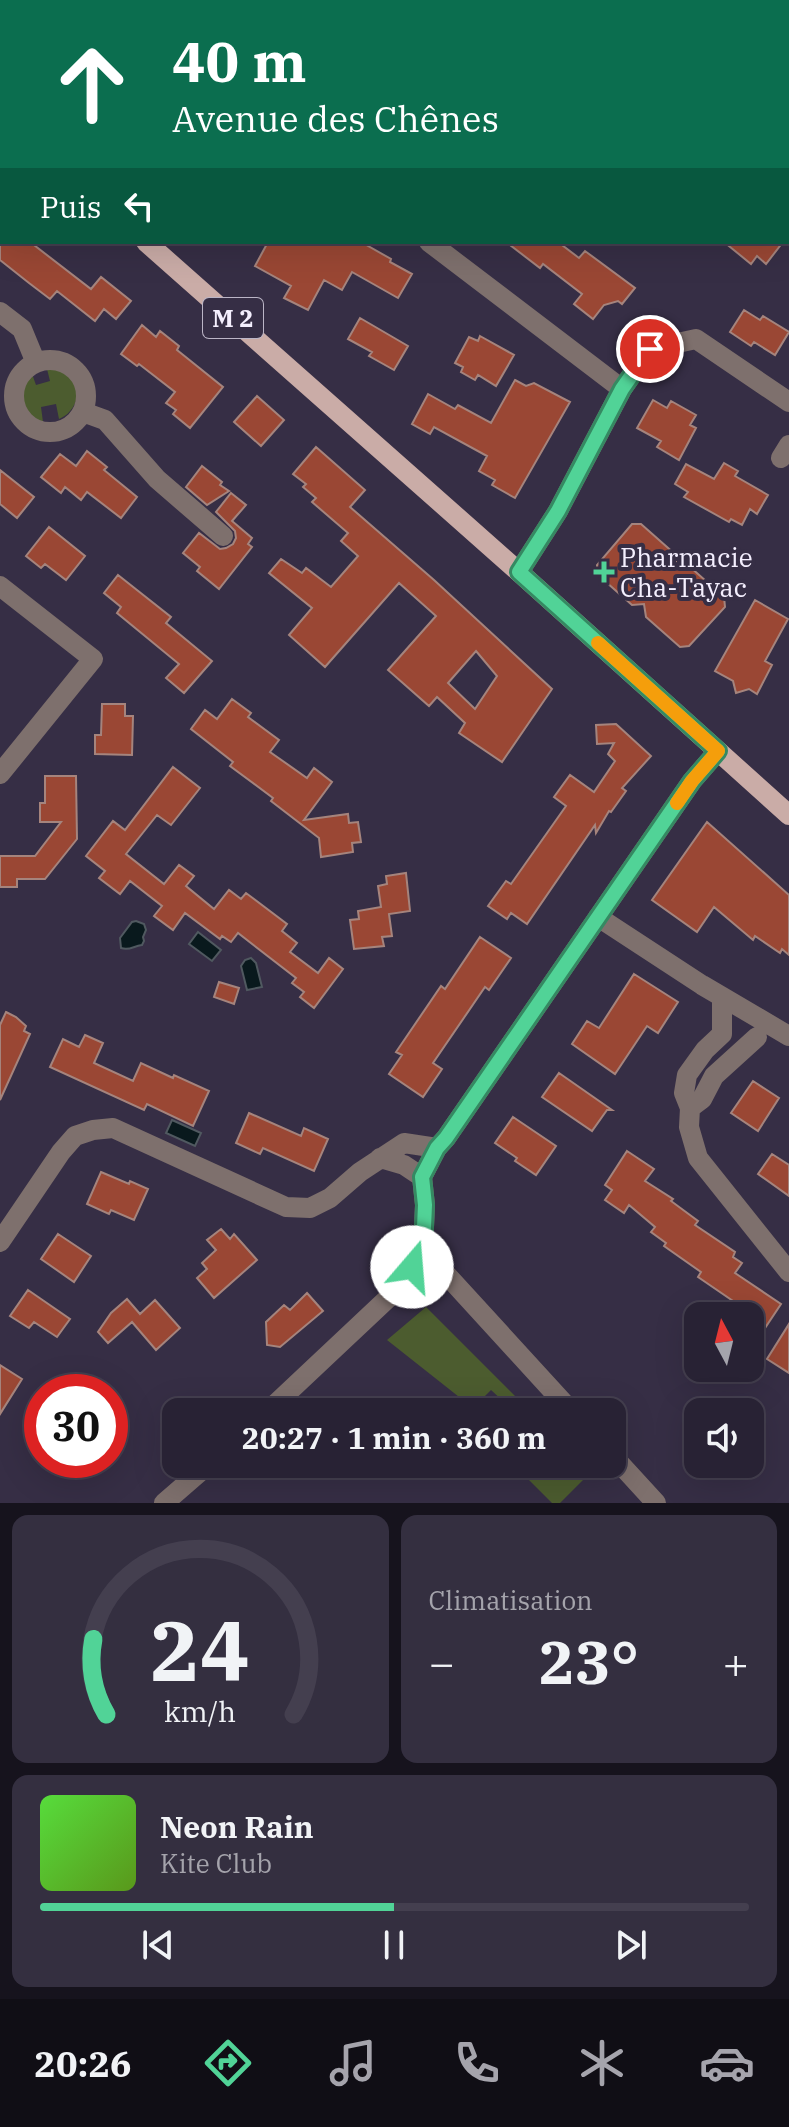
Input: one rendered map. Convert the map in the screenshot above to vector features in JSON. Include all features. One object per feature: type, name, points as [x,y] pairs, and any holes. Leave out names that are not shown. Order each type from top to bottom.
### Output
[{"type":"main road","name":"M 2","points":[[148,244],[789,815]]},
{"type":"street","points":[[432,244],[622,389]]},
{"type":"street","points":[[0,312],[22,329],[36,363]]},
{"type":"street","points":[[519,572],[558,511],[622,389],[650,349],[696,339],[789,402]]},
{"type":"street","points":[[51,360],[62,362],[78,373],[86,392],[83,412],[69,427],[49,432],[30,426],[17,410],[15,390],[18,380],[24,371],[36,363],[51,360]]},
{"type":"street","points":[[83,412],[105,420],[157,479],[223,536]]},
{"type":"street","points":[[0,586],[93,659],[0,774]]},
{"type":"street","points":[[282,1398],[402,1285],[423,1249],[425,1205],[422,1177],[437,1148],[692,781],[718,751]]},
{"type":"street","points":[[598,917],[789,1036]]},
{"type":"street","points":[[722,997],[722,1034],[705,1050],[687,1075],[684,1093],[690,1108],[689,1127],[698,1158],[789,1272]]},
{"type":"street","points":[[722,1034],[789,1036]]},
{"type":"street","points":[[690,1108],[702,1099],[714,1076],[757,1037]]},
{"type":"street","points":[[0,1242],[61,1152],[75,1136],[93,1130],[113,1128],[286,1207],[310,1208],[330,1198],[360,1172],[404,1143],[437,1148]]},
{"type":"street","points":[[380,1158],[404,1165],[422,1177]]},
{"type":"street","points":[[423,1249],[559,1398]]},
{"type":"street","points":[[626,1470],[656,1503]]},
{"type":"street","points":[[164,1503],[193,1478]]},
{"type":"green space","points":[[46,365],[69,374],[77,396],[70,411],[59,419],[56,404],[41,407],[43,422],[23,407],[20,392],[31,371],[36,385],[50,381]]},
{"type":"green space","points":[[426,1307],[517,1398],[500,1398],[491,1390],[483,1398],[460,1398],[387,1340]]},
{"type":"green space","points":[[527,1478],[585,1478],[560,1503],[552,1503]]},
{"type":"shaded area","points":[[136,921],[144,924],[146,930],[142,945],[121,948],[120,938]]},
{"type":"shaded area","points":[[198,932],[221,950],[212,961],[189,944]]},
{"type":"shaded area","points":[[251,958],[256,963],[262,987],[247,990],[241,966]]},
{"type":"shaded area","points":[[172,1120],[201,1133],[195,1146],[166,1133]]},
{"type":"building","points":[[0,244],[33,244],[91,289],[101,277],[131,301],[116,319],[104,309],[95,321],[57,291],[50,299],[0,260]]},
{"type":"building","points":[[267,244],[365,244],[412,274],[398,298],[352,272],[342,290],[324,280],[308,310],[284,298],[291,286],[255,266]]},
{"type":"building","points":[[509,244],[561,244],[579,258],[585,251],[635,288],[622,304],[618,301],[604,305],[593,319],[574,304],[582,294],[543,264],[540,268]]},
{"type":"building","points":[[726,244],[781,244],[766,264],[757,256],[751,264]]},
{"type":"building","points":[[744,310],[760,320],[763,316],[789,332],[775,355],[754,342],[751,346],[730,332]]},
{"type":"building","points":[[360,318],[408,346],[394,370],[369,356],[372,352],[348,339]]},
{"type":"building","points":[[142,325],[156,337],[160,331],[179,346],[177,350],[223,387],[190,428],[173,414],[176,410],[166,403],[175,392],[121,354]]},
{"type":"building","points":[[480,336],[514,355],[496,386],[478,375],[475,380],[461,372],[463,367],[455,363],[469,337],[478,341]]},
{"type":"building","points":[[515,380],[526,386],[534,383],[570,402],[515,498],[492,485],[495,480],[479,471],[487,456],[434,427],[430,434],[412,424],[428,394],[455,409],[458,405],[491,423]]},
{"type":"building","points":[[257,396],[284,420],[261,446],[234,422]]},
{"type":"building","points":[[653,400],[667,408],[671,401],[696,415],[690,425],[696,428],[679,460],[657,447],[661,441],[637,428]]},
{"type":"building","points":[[316,447],[365,490],[350,507],[552,689],[502,762],[459,733],[465,723],[437,697],[429,706],[388,670],[436,616],[399,583],[325,667],[289,635],[312,608],[269,573],[281,559],[302,573],[306,568],[331,587],[358,556],[341,541],[348,533],[312,502],[316,498],[303,487],[306,484],[293,474]],"holes":[[[476,651],[497,676],[475,709],[448,683]]]},
{"type":"building","points":[[87,451],[107,467],[104,470],[137,497],[121,518],[87,492],[81,500],[65,487],[61,493],[41,477],[60,454],[76,466]]},
{"type":"building","points":[[724,463],[738,471],[735,476],[768,495],[757,514],[750,509],[742,525],[731,519],[729,522],[684,497],[688,492],[675,484],[686,464],[714,479]]},
{"type":"building","points":[[202,466],[229,491],[207,505],[186,487]]},
{"type":"building","points":[[0,470],[34,497],[17,518],[0,504]]},
{"type":"building","points":[[231,493],[246,505],[232,521],[252,538],[248,544],[252,547],[219,589],[197,571],[200,567],[183,553],[199,533],[220,549],[233,544],[235,531],[216,512]]},
{"type":"building","points":[[632,524],[641,524],[676,555],[676,568],[689,566],[724,597],[725,607],[689,646],[680,647],[646,617],[644,604],[632,605],[597,574],[597,565]]},
{"type":"building","points":[[49,527],[85,556],[66,580],[45,564],[41,568],[26,556]]},
{"type":"building","points":[[118,575],[171,617],[166,623],[212,661],[184,693],[166,678],[179,664],[117,613],[121,607],[104,593]]},
{"type":"building","points":[[755,600],[788,619],[765,661],[772,665],[757,694],[749,689],[736,693],[733,681],[715,671]]},
{"type":"building","points":[[232,699],[251,713],[248,717],[279,740],[270,752],[307,778],[314,768],[332,782],[304,820],[348,814],[349,823],[358,822],[361,842],[352,843],[353,852],[321,857],[319,838],[271,801],[273,798],[230,766],[233,762],[191,729],[205,710],[217,719]]},
{"type":"building","points":[[102,704],[125,704],[125,716],[133,716],[132,755],[95,754],[95,735],[101,735]]},
{"type":"building","points":[[616,724],[651,756],[622,788],[626,791],[596,833],[595,825],[527,924],[511,913],[507,919],[488,906],[506,881],[511,884],[566,806],[554,797],[570,775],[594,792],[615,761],[608,754],[614,743],[597,744],[596,725]]},
{"type":"building","points":[[173,767],[200,788],[171,825],[157,815],[126,854],[164,884],[179,865],[194,876],[186,886],[214,909],[229,890],[241,899],[246,893],[287,924],[282,931],[297,943],[290,952],[318,973],[329,958],[343,969],[314,1008],[300,997],[304,992],[292,983],[296,978],[238,933],[231,942],[222,936],[220,939],[185,913],[173,930],[154,916],[162,906],[130,881],[120,894],[99,878],[105,871],[86,856],[113,821],[125,830]]},
{"type":"building","points":[[45,776],[76,776],[77,839],[45,879],[17,879],[17,887],[0,887],[0,856],[35,856],[61,822],[40,822],[40,803],[45,803]]},
{"type":"building","points":[[707,822],[789,895],[789,955],[782,949],[780,953],[755,936],[753,940],[714,907],[697,932],[652,900]]},
{"type":"building","points":[[406,873],[410,911],[389,914],[392,936],[382,937],[384,946],[354,949],[350,920],[359,919],[358,911],[381,907],[378,886],[387,884],[386,876]]},
{"type":"building","points":[[480,937],[511,958],[489,990],[485,987],[433,1063],[442,1069],[423,1097],[389,1074],[402,1055],[396,1052],[441,986],[445,989]]},
{"type":"building","points":[[634,974],[678,1002],[658,1033],[647,1026],[615,1074],[572,1044],[587,1021],[599,1028]]},
{"type":"building","points":[[219,982],[239,988],[234,1004],[214,997]]},
{"type":"building","points":[[6,1012],[26,1026],[24,1031],[30,1034],[0,1100],[0,1025]]},
{"type":"building","points":[[85,1035],[103,1043],[94,1063],[133,1081],[141,1063],[209,1091],[193,1126],[147,1104],[144,1110],[50,1067],[63,1039],[79,1047]]},
{"type":"building","points":[[559,1073],[612,1110],[607,1110],[592,1131],[542,1097]]},
{"type":"building","points":[[753,1081],[779,1098],[758,1131],[731,1113]]},
{"type":"building","points":[[249,1113],[301,1136],[304,1128],[328,1139],[314,1171],[263,1148],[260,1154],[236,1143]]},
{"type":"building","points":[[513,1117],[556,1146],[536,1175],[495,1143]]},
{"type":"building","points":[[627,1151],[654,1169],[645,1181],[673,1199],[671,1201],[698,1221],[695,1225],[735,1252],[733,1257],[742,1263],[735,1273],[781,1304],[765,1328],[764,1302],[732,1302],[698,1277],[701,1272],[664,1246],[666,1243],[651,1232],[655,1227],[629,1205],[624,1213],[605,1200],[612,1190],[605,1185]]},
{"type":"building","points":[[772,1154],[789,1165],[789,1196],[758,1174]]},
{"type":"building","points":[[101,1172],[148,1189],[134,1220],[87,1204]]},
{"type":"building","points":[[221,1229],[230,1239],[234,1234],[257,1260],[214,1298],[197,1278],[207,1269],[202,1263],[216,1250],[207,1240]]},
{"type":"building","points":[[58,1234],[91,1256],[74,1282],[41,1259]]},
{"type":"building","points":[[28,1290],[70,1319],[57,1337],[34,1322],[29,1328],[10,1316]]},
{"type":"building","points":[[307,1293],[323,1311],[280,1347],[267,1345],[266,1322],[284,1305],[290,1310]]},
{"type":"building","points":[[127,1299],[140,1314],[155,1300],[180,1328],[156,1350],[132,1322],[108,1343],[98,1332],[111,1313]]},
{"type":"building","points":[[789,1324],[789,1373],[767,1359]]},
{"type":"building","points":[[0,1365],[22,1379],[0,1414]]},
{"type":"slow traffic","points":[[598,643],[718,751],[677,803]]},
{"type":"place","name":"Pharmacie Cha-Tayac","points":[[604,572]]},
{"type":"route","points":[[412,1267],[423,1249],[425,1205],[422,1177],[437,1148],[692,781],[718,751],[519,572],[558,511],[622,389],[650,349]]}]
